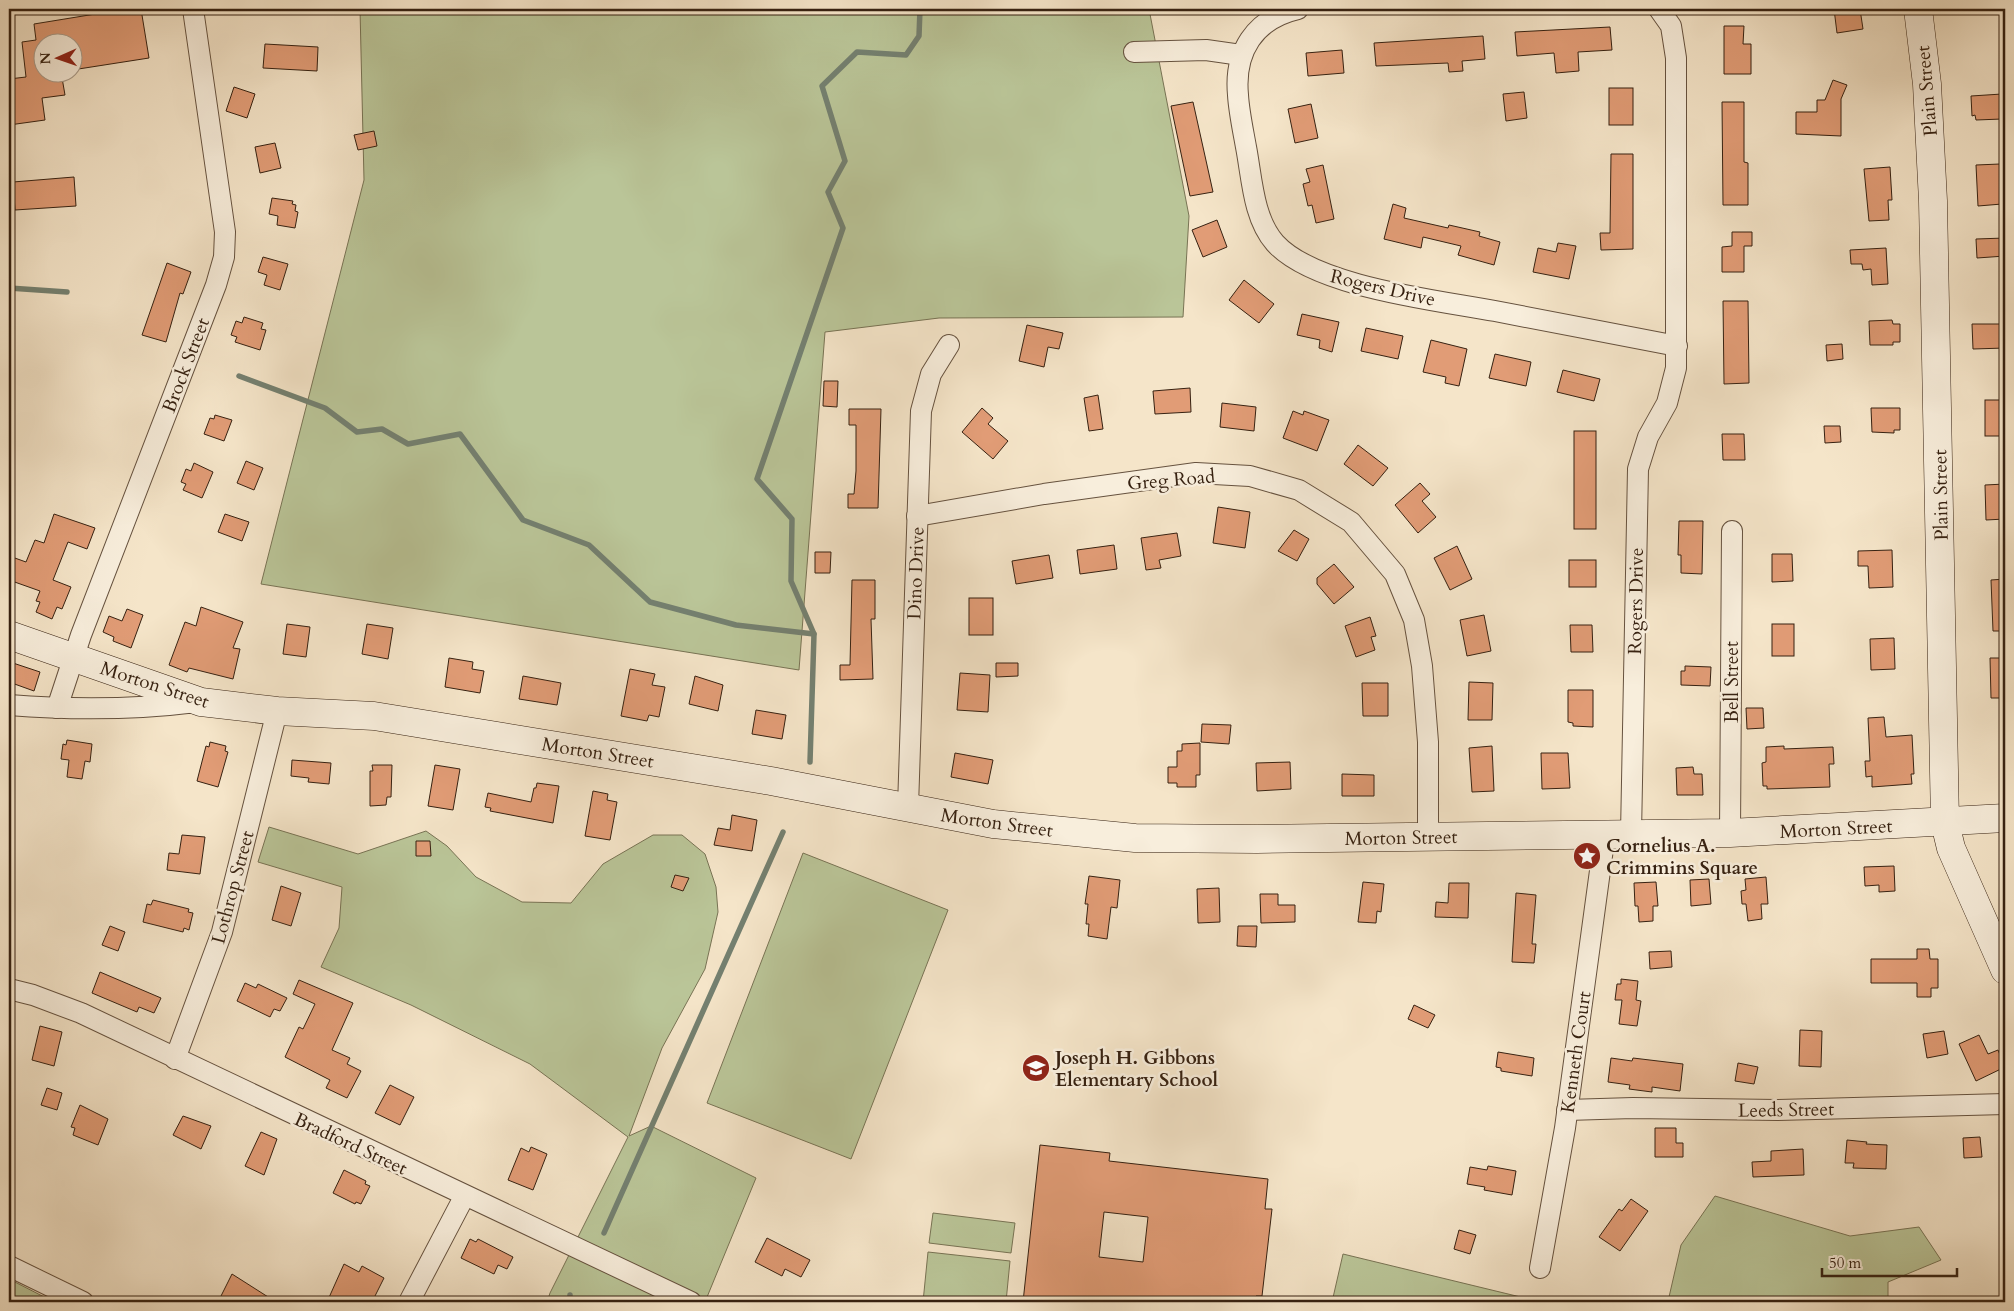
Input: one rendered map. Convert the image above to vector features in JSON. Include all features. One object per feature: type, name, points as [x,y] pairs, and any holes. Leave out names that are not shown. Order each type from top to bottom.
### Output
[{"type":"street","name":"Brock Street","points":[[56,708],[216,285],[224,257],[225,232],[193,9]]},
{"type":"street","points":[[1134,52],[1206,50],[1240,55],[1246,44],[1267,23],[1298,9]]},
{"type":"street","name":"Rogers Drive","points":[[1618,834],[1638,469],[1642,453],[1667,403],[1676,368],[1676,58],[1671,26],[1659,9]]},
{"type":"street","name":"Plain Street","points":[[1918,9],[1927,84],[1933,192],[1945,823],[1951,848],[2005,970]]},
{"type":"street","name":"Rogers Drive","points":[[1240,55],[1237,69],[1238,98],[1256,204],[1263,226],[1274,242],[1287,255],[1320,272],[1376,288],[1677,346]]},
{"type":"street","name":"Dino Drive","points":[[908,807],[921,411],[931,374],[949,345]]},
{"type":"street","name":"Greg Road","points":[[917,516],[1044,494],[1196,473],[1250,476],[1299,490],[1351,522],[1395,574],[1414,620],[1422,666],[1428,742],[1428,836]]},
{"type":"street","name":"Bell Street","points":[[1730,833],[1732,530]]},
{"type":"street","name":"Morton Street","points":[[9,635],[201,702],[277,711],[374,716],[685,766],[993,824],[1135,838],[1257,839],[1730,833],[1945,823],[2005,818]]},
{"type":"street","points":[[9,705],[56,708],[157,707],[201,702]]},
{"type":"street","name":"Lothrop Street","points":[[175,1059],[222,932],[277,711]]},
{"type":"street","name":"Kenneth Court","points":[[1540,1268],[1618,834]]},
{"type":"street","name":"Bradford Street","points":[[9,989],[33,995],[81,1013],[464,1197],[691,1302]]},
{"type":"street","name":"Leeds Street","points":[[1567,1110],[1632,1108],[1777,1110],[2005,1104]]},
{"type":"street","points":[[409,1302],[464,1197]]},
{"type":"street","points":[[9,1266],[83,1302]]},
{"type":"green space","points":[[360,9],[1149,9],[1189,216],[1183,317],[939,318],[825,332],[799,670],[261,584],[364,180]]},
{"type":"green space","points":[[269,827],[358,854],[426,831],[447,846],[476,877],[522,902],[571,903],[603,864],[653,835],[682,835],[705,854],[716,887],[718,912],[705,969],[662,1048],[629,1136],[651,1126],[756,1178],[705,1302],[547,1302],[628,1137],[530,1064],[411,1005],[321,967],[339,928],[342,887],[258,862]]},
{"type":"green space","points":[[803,853],[948,910],[851,1159],[707,1103]]},
{"type":"green space","points":[[1715,1196],[1850,1236],[1919,1227],[1941,1260],[1888,1282],[1888,1302],[1612,1302],[1669,1297],[1681,1245]]},
{"type":"green space","points":[[933,1213],[1015,1223],[1011,1253],[929,1243]]},
{"type":"green space","points":[[928,1252],[1010,1261],[1006,1302],[923,1302]]},
{"type":"green space","points":[[1343,1254],[1541,1302],[1332,1302]]},
{"type":"green space","points":[[9,1279],[54,1302],[9,1302]]},
{"type":"building","points":[[126,9],[141,9],[149,58],[82,68],[82,32],[35,32],[34,24]]},
{"type":"building","points":[[1834,9],[1860,9],[1863,29],[1837,33]]},
{"type":"building","points":[[1724,26],[1744,26],[1743,44],[1751,44],[1751,74],[1724,74]]},
{"type":"building","points":[[1610,27],[1612,50],[1578,52],[1579,71],[1556,73],[1554,53],[1517,56],[1515,32]]},
{"type":"building","points":[[1483,36],[1485,59],[1462,61],[1463,71],[1449,72],[1448,63],[1376,66],[1374,43]]},
{"type":"building","points":[[32,41],[32,82],[63,82],[65,95],[42,98],[45,120],[9,125],[9,79],[26,77],[22,42]]},
{"type":"building","points":[[265,44],[318,47],[317,71],[263,68]]},
{"type":"building","points":[[1342,50],[1344,73],[1308,76],[1306,53]]},
{"type":"building","points":[[1833,80],[1847,85],[1841,99],[1841,136],[1796,134],[1796,112],[1817,112],[1817,100],[1825,100]]},
{"type":"building","points":[[234,87],[255,94],[247,118],[226,111]]},
{"type":"building","points":[[1609,88],[1633,88],[1633,125],[1609,125]]},
{"type":"building","points":[[1524,92],[1527,118],[1506,121],[1503,94]]},
{"type":"building","points":[[2002,94],[2002,119],[1976,120],[1975,115],[1972,116],[1971,96]]},
{"type":"building","points":[[1193,102],[1213,192],[1190,196],[1171,106]]},
{"type":"building","points":[[1722,102],[1744,102],[1744,162],[1748,163],[1748,205],[1723,205]]},
{"type":"building","points":[[1311,104],[1318,138],[1295,143],[1288,109]]},
{"type":"building","points":[[374,131],[377,146],[358,150],[354,135]]},
{"type":"building","points":[[275,143],[281,168],[260,173],[255,147]]},
{"type":"building","points":[[1611,154],[1633,154],[1633,249],[1601,250],[1600,233],[1610,233]]},
{"type":"building","points":[[2000,164],[2002,204],[1978,206],[1976,165]]},
{"type":"building","points":[[1323,165],[1334,219],[1316,223],[1312,205],[1308,206],[1303,184],[1310,182],[1306,169]]},
{"type":"building","points":[[1890,167],[1892,200],[1888,200],[1889,220],[1869,221],[1864,169]]},
{"type":"building","points":[[74,177],[76,206],[15,210],[13,182]]},
{"type":"building","points":[[272,198],[293,201],[292,204],[296,205],[295,211],[298,212],[295,228],[277,225],[278,216],[269,214]]},
{"type":"building","points":[[1393,204],[1406,208],[1404,218],[1448,228],[1449,225],[1480,232],[1479,236],[1500,242],[1494,265],[1458,255],[1461,246],[1423,237],[1421,248],[1384,239]]},
{"type":"building","points":[[1217,220],[1227,247],[1203,257],[1192,230]]},
{"type":"building","points":[[1732,232],[1752,232],[1752,246],[1744,246],[1744,272],[1722,272],[1722,247],[1732,246]]},
{"type":"building","points":[[2005,238],[2005,256],[1977,258],[1976,239]]},
{"type":"building","points":[[1558,243],[1576,246],[1569,279],[1533,272],[1538,248],[1556,252]]},
{"type":"building","points":[[1886,248],[1888,284],[1872,285],[1871,269],[1863,270],[1862,264],[1851,264],[1850,250]]},
{"type":"building","points":[[263,257],[288,264],[280,290],[264,285],[267,275],[258,272]]},
{"type":"building","points":[[167,263],[191,272],[183,294],[180,293],[166,342],[142,335]]},
{"type":"building","points":[[1244,280],[1274,304],[1259,323],[1229,300]]},
{"type":"building","points":[[1723,301],[1748,301],[1749,383],[1724,384]]},
{"type":"building","points":[[1302,314],[1339,322],[1332,352],[1319,348],[1320,340],[1297,335]]},
{"type":"building","points":[[244,317],[263,323],[261,329],[266,330],[260,350],[235,342],[237,337],[231,335],[236,321],[242,323]]},
{"type":"building","points":[[1892,320],[1893,324],[1900,324],[1900,342],[1893,342],[1893,345],[1870,345],[1869,321]]},
{"type":"building","points":[[1972,324],[2005,324],[2005,348],[1973,349]]},
{"type":"building","points":[[1027,325],[1063,333],[1059,349],[1048,347],[1044,367],[1019,361]]},
{"type":"building","points":[[1366,328],[1403,336],[1398,359],[1361,351]]},
{"type":"building","points":[[1431,340],[1467,349],[1459,386],[1445,383],[1446,377],[1423,372]]},
{"type":"building","points":[[1842,344],[1843,359],[1827,361],[1826,345]]},
{"type":"building","points":[[1495,354],[1531,362],[1526,386],[1489,378]]},
{"type":"building","points":[[1563,370],[1600,379],[1594,401],[1557,392]]},
{"type":"building","points":[[824,381],[838,381],[837,407],[823,406]]},
{"type":"building","points":[[1190,388],[1191,412],[1155,414],[1153,391]]},
{"type":"building","points":[[1098,395],[1103,429],[1089,431],[1084,398]]},
{"type":"building","points":[[1985,400],[2005,400],[2005,436],[1985,436]]},
{"type":"building","points":[[1222,403],[1256,407],[1254,431],[1220,427]]},
{"type":"building","points":[[982,408],[993,418],[988,424],[1008,441],[993,459],[962,432]]},
{"type":"building","points":[[1871,408],[1900,408],[1900,430],[1894,430],[1894,433],[1872,432]]},
{"type":"building","points":[[849,409],[881,409],[878,508],[848,508],[848,494],[854,494],[856,471],[856,425],[849,425]]},
{"type":"building","points":[[1293,411],[1303,415],[1304,411],[1329,420],[1317,451],[1283,438]]},
{"type":"building","points":[[215,415],[232,420],[224,441],[204,434],[210,418],[214,419]]},
{"type":"building","points":[[1824,426],[1840,426],[1841,442],[1825,443]]},
{"type":"building","points":[[1574,431],[1596,431],[1596,529],[1574,529]]},
{"type":"building","points":[[1722,434],[1744,434],[1745,460],[1723,460]]},
{"type":"building","points":[[1358,445],[1388,468],[1373,486],[1344,464]]},
{"type":"building","points":[[246,461],[263,468],[254,490],[237,483]]},
{"type":"building","points":[[194,463],[213,472],[202,498],[183,490],[186,484],[181,482],[186,469],[191,471]]},
{"type":"building","points":[[1420,483],[1430,494],[1422,501],[1436,517],[1418,533],[1395,505]]},
{"type":"building","points":[[2005,484],[2005,519],[1986,520],[1985,485]]},
{"type":"building","points":[[1218,507],[1250,512],[1245,548],[1213,543]]},
{"type":"building","points":[[54,514],[95,528],[87,549],[68,542],[53,580],[71,587],[62,609],[57,607],[52,619],[36,612],[40,602],[36,601],[40,591],[9,580],[9,565],[12,557],[26,562],[35,540],[44,543]]},
{"type":"building","points":[[225,514],[249,522],[242,541],[218,532]]},
{"type":"building","points":[[1679,521],[1703,521],[1702,574],[1681,573],[1681,555],[1678,555]]},
{"type":"building","points":[[1294,530],[1309,539],[1297,561],[1278,551]]},
{"type":"building","points":[[1177,533],[1181,556],[1159,560],[1161,568],[1146,570],[1141,538]]},
{"type":"building","points":[[1114,545],[1117,569],[1080,574],[1077,550]]},
{"type":"building","points":[[1457,546],[1472,579],[1450,590],[1434,558]]},
{"type":"building","points":[[1892,550],[1893,587],[1869,588],[1868,566],[1858,566],[1858,551]]},
{"type":"building","points":[[815,552],[831,552],[830,573],[815,573]]},
{"type":"building","points":[[1772,554],[1792,554],[1793,581],[1772,582]]},
{"type":"building","points":[[1049,555],[1053,578],[1016,584],[1012,561]]},
{"type":"building","points":[[1569,560],[1596,560],[1596,587],[1569,587]]},
{"type":"building","points":[[1334,564],[1354,587],[1334,604],[1317,584],[1317,578]]},
{"type":"building","points":[[2005,579],[2005,631],[1993,631],[1991,580]]},
{"type":"building","points":[[852,580],[875,580],[875,619],[871,619],[873,679],[840,680],[840,665],[850,665]]},
{"type":"building","points":[[969,598],[993,598],[993,635],[969,635]]},
{"type":"building","points":[[201,607],[243,622],[233,648],[240,649],[233,679],[189,668],[187,672],[169,665],[185,622],[196,626]]},
{"type":"building","points":[[127,609],[143,615],[131,648],[113,641],[114,637],[103,632],[109,616],[122,621]]},
{"type":"building","points":[[1484,615],[1491,651],[1467,656],[1460,620]]},
{"type":"building","points":[[1370,617],[1376,636],[1371,637],[1375,650],[1356,657],[1345,626]]},
{"type":"building","points":[[287,624],[310,627],[306,657],[283,654]]},
{"type":"building","points":[[367,624],[393,628],[388,659],[362,654]]},
{"type":"building","points":[[1772,624],[1794,624],[1794,656],[1772,656]]},
{"type":"building","points":[[1570,625],[1592,625],[1593,652],[1571,652]]},
{"type":"building","points":[[1894,638],[1895,669],[1871,670],[1870,639]]},
{"type":"building","points":[[449,658],[473,662],[472,669],[484,671],[480,693],[445,687]]},
{"type":"building","points":[[1990,658],[2005,658],[2005,698],[1991,698]]},
{"type":"building","points":[[13,663],[40,672],[34,691],[9,682]]},
{"type":"building","points":[[996,663],[1018,663],[1018,676],[996,677]]},
{"type":"building","points":[[1685,666],[1711,667],[1710,686],[1681,685],[1681,671],[1685,671]]},
{"type":"building","points":[[630,669],[655,674],[652,685],[665,687],[659,717],[649,715],[647,721],[621,716]]},
{"type":"building","points":[[960,673],[990,675],[988,712],[957,710]]},
{"type":"building","points":[[523,676],[561,683],[557,705],[519,699]]},
{"type":"building","points":[[695,676],[723,685],[718,711],[689,704]]},
{"type":"building","points":[[1469,682],[1493,683],[1492,720],[1468,720]]},
{"type":"building","points":[[1362,683],[1388,683],[1388,716],[1363,716]]},
{"type":"building","points":[[1568,690],[1593,690],[1593,727],[1573,726],[1573,723],[1568,722]]},
{"type":"building","points":[[1746,708],[1763,708],[1764,728],[1747,729]]},
{"type":"building","points":[[756,710],[786,715],[782,739],[752,734]]},
{"type":"building","points":[[1884,717],[1886,737],[1912,735],[1914,774],[1911,774],[1912,784],[1872,787],[1872,776],[1866,777],[1865,761],[1870,761],[1868,718]]},
{"type":"building","points":[[1202,724],[1231,725],[1229,744],[1201,742]]},
{"type":"building","points":[[67,740],[92,744],[90,762],[85,761],[82,779],[67,777],[69,760],[61,759],[63,744],[66,745]]},
{"type":"building","points":[[210,742],[226,746],[225,751],[228,752],[218,787],[197,781],[206,746],[209,747]]},
{"type":"building","points":[[1200,743],[1200,775],[1196,775],[1196,787],[1177,787],[1177,783],[1168,783],[1168,767],[1177,767],[1177,751],[1182,751],[1182,744]]},
{"type":"building","points":[[1492,746],[1494,791],[1472,792],[1469,748]]},
{"type":"building","points":[[1784,746],[1784,749],[1833,747],[1834,764],[1829,764],[1830,787],[1767,789],[1767,786],[1763,786],[1762,763],[1766,762],[1766,747]]},
{"type":"building","points":[[955,753],[993,760],[988,784],[951,777]]},
{"type":"building","points":[[1541,753],[1568,753],[1570,788],[1542,789]]},
{"type":"building","points":[[292,760],[331,763],[329,784],[308,782],[309,778],[291,776]]},
{"type":"building","points":[[1290,762],[1291,789],[1257,791],[1256,763]]},
{"type":"building","points":[[372,765],[392,765],[391,797],[387,797],[386,805],[370,806],[370,771],[373,771]]},
{"type":"building","points":[[435,765],[460,769],[453,810],[428,806]]},
{"type":"building","points":[[1693,767],[1694,774],[1702,774],[1703,795],[1677,795],[1676,768]]},
{"type":"building","points":[[1342,774],[1374,775],[1374,796],[1342,796]]},
{"type":"building","points":[[537,783],[559,786],[553,823],[490,811],[491,808],[485,807],[488,793],[531,802]]},
{"type":"building","points":[[593,791],[608,794],[607,800],[617,802],[610,840],[585,836]]},
{"type":"building","points":[[732,815],[757,820],[752,851],[714,845],[718,828],[730,830]]},
{"type":"building","points":[[182,835],[205,837],[200,874],[167,870],[169,853],[179,854]]},
{"type":"building","points":[[416,841],[430,841],[431,856],[416,856]]},
{"type":"building","points":[[1894,866],[1895,891],[1879,892],[1879,885],[1865,886],[1864,867]]},
{"type":"building","points":[[675,875],[689,878],[683,891],[671,887]]},
{"type":"building","points":[[1089,876],[1120,880],[1117,908],[1111,907],[1107,939],[1088,936],[1089,924],[1086,924],[1088,904],[1085,904]]},
{"type":"building","points":[[1766,877],[1768,904],[1761,904],[1762,919],[1748,921],[1746,904],[1742,904],[1741,891],[1746,890],[1745,879]]},
{"type":"building","points":[[1709,879],[1711,904],[1691,906],[1690,880]]},
{"type":"building","points":[[1363,882],[1384,884],[1381,912],[1377,911],[1376,923],[1358,922]]},
{"type":"building","points":[[1656,882],[1658,906],[1653,906],[1653,921],[1639,922],[1638,906],[1635,906],[1634,883]]},
{"type":"building","points":[[1449,883],[1469,883],[1468,918],[1435,917],[1436,902],[1448,903]]},
{"type":"building","points":[[281,886],[301,893],[291,926],[272,920]]},
{"type":"building","points":[[1219,888],[1220,922],[1198,923],[1197,889]]},
{"type":"building","points":[[1516,893],[1536,895],[1532,944],[1536,944],[1534,963],[1512,962]]},
{"type":"building","points":[[1260,894],[1278,894],[1278,905],[1295,905],[1295,922],[1261,923]]},
{"type":"building","points":[[153,900],[189,909],[188,912],[193,913],[189,930],[184,928],[183,932],[143,922],[147,904],[151,905]]},
{"type":"building","points":[[110,926],[125,932],[118,951],[102,945]]},
{"type":"building","points":[[1238,926],[1257,926],[1256,947],[1237,946]]},
{"type":"building","points":[[1917,949],[1929,949],[1930,959],[1938,959],[1938,988],[1931,988],[1931,997],[1917,997],[1917,983],[1871,983],[1871,959],[1917,959]]},
{"type":"building","points":[[1671,951],[1672,967],[1650,969],[1649,952]]},
{"type":"building","points":[[100,972],[161,998],[154,1013],[139,1007],[137,1012],[92,993]]},
{"type":"building","points":[[1621,979],[1638,981],[1636,1000],[1641,1001],[1637,1026],[1619,1024],[1622,1000],[1615,1000],[1617,984],[1621,984]]},
{"type":"building","points":[[299,980],[353,1003],[332,1050],[350,1058],[347,1064],[361,1071],[347,1098],[326,1088],[330,1080],[285,1057],[299,1027],[303,1029],[315,1004],[293,994]]},
{"type":"building","points":[[245,983],[256,988],[258,984],[287,998],[280,1011],[274,1009],[270,1017],[237,1001]]},
{"type":"building","points":[[1414,1005],[1435,1015],[1428,1028],[1408,1019]]},
{"type":"building","points":[[40,1026],[62,1032],[54,1066],[32,1060]]},
{"type":"building","points":[[1800,1030],[1822,1031],[1821,1067],[1799,1066]]},
{"type":"building","points":[[1944,1031],[1948,1054],[1927,1058],[1923,1034]]},
{"type":"building","points":[[1979,1035],[1988,1054],[1998,1050],[2005,1067],[1976,1081],[1959,1044]]},
{"type":"building","points":[[1498,1052],[1534,1058],[1532,1076],[1501,1071],[1501,1068],[1496,1067]]},
{"type":"building","points":[[1611,1058],[1632,1061],[1633,1058],[1683,1064],[1680,1091],[1652,1087],[1652,1092],[1629,1089],[1630,1085],[1608,1082]]},
{"type":"building","points":[[1738,1063],[1758,1067],[1754,1084],[1735,1081]]},
{"type":"building","points":[[390,1085],[414,1097],[400,1125],[375,1113]]},
{"type":"building","points":[[47,1088],[62,1093],[57,1110],[41,1105]]},
{"type":"building","points":[[80,1105],[108,1119],[98,1145],[73,1135],[75,1128],[71,1127]]},
{"type":"building","points":[[183,1116],[211,1126],[201,1149],[173,1135]]},
{"type":"building","points":[[1655,1128],[1676,1128],[1676,1143],[1683,1143],[1683,1157],[1655,1157]]},
{"type":"building","points":[[261,1132],[277,1139],[264,1175],[245,1166]]},
{"type":"building","points":[[1980,1137],[1982,1157],[1964,1158],[1963,1138]]},
{"type":"building","points":[[1847,1140],[1867,1142],[1866,1144],[1887,1145],[1886,1169],[1853,1168],[1854,1163],[1845,1163]]},
{"type":"building","name":"Joseph H. Gibbons Elementary School","points":[[1040,1145],[1110,1153],[1109,1161],[1268,1179],[1265,1209],[1272,1209],[1262,1296],[1256,1296],[1256,1302],[1023,1302]],"holes":[[[1104,1212],[1148,1217],[1143,1262],[1099,1257]]]},
{"type":"building","points":[[531,1147],[547,1154],[533,1190],[508,1180],[521,1148],[529,1152]]},
{"type":"building","points":[[1803,1149],[1804,1175],[1753,1177],[1752,1162],[1771,1161],[1771,1151]]},
{"type":"building","points":[[1488,1166],[1516,1171],[1512,1195],[1484,1190],[1485,1187],[1467,1184],[1470,1167],[1487,1170]]},
{"type":"building","points":[[344,1170],[366,1181],[365,1184],[370,1186],[361,1204],[356,1202],[355,1204],[333,1193]]},
{"type":"building","points":[[1631,1199],[1648,1211],[1620,1251],[1599,1237],[1619,1209],[1622,1211]]},
{"type":"building","points":[[1459,1230],[1476,1235],[1470,1254],[1454,1249]]},
{"type":"building","points":[[767,1238],[810,1260],[801,1277],[785,1269],[782,1276],[755,1262]]},
{"type":"building","points":[[470,1239],[476,1242],[478,1239],[513,1257],[507,1269],[498,1265],[494,1274],[461,1258]]},
{"type":"building","points":[[344,1264],[359,1272],[362,1266],[384,1278],[372,1302],[327,1302]]},
{"type":"building","points":[[232,1274],[276,1302],[218,1302]]},
{"type":"waterway","points":[[810,762],[814,634],[791,581],[792,519],[757,479],[843,228],[828,192],[845,161],[822,86],[857,52],[906,55],[919,36],[920,9]]},
{"type":"waterway","points":[[9,288],[67,292]]},
{"type":"waterway","points":[[239,376],[325,408],[357,432],[382,429],[408,444],[460,434],[523,520],[589,545],[650,602],[736,625],[814,634]]},
{"type":"waterway","points":[[604,1233],[783,832]]},
{"type":"waterway","points":[[570,1295],[570,1302]]},
{"type":"place","name":"Cornelius A. Crimmins Square","points":[[1587,856]]},
{"type":"place","name":"Joseph H. Gibbons Elementary School","points":[[1036,1068]]}]
